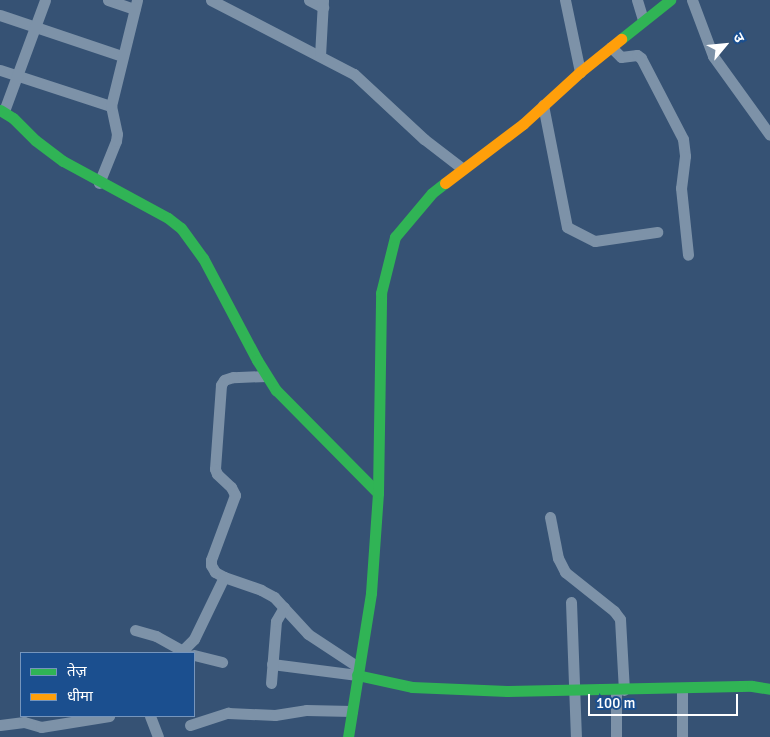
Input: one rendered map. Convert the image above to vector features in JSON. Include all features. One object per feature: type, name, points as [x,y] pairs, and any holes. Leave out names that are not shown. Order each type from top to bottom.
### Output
[{"type":"street","points":[[45,0],[17,77],[2,110],[47,149],[100,183],[168,218],[190,238],[266,376],[282,396],[378,494]]},
{"type":"street","points":[[100,183],[116,141],[117,134],[111,106],[136,4],[108,0]]},
{"type":"street","points":[[211,0],[360,78],[424,139],[463,169]]},
{"type":"street","points":[[309,0],[323,4],[320,56]]},
{"type":"street","points":[[566,0],[580,72]]},
{"type":"street","points":[[637,0],[643,20]]},
{"type":"street","points":[[348,737],[371,594],[378,494],[381,293],[395,237],[432,193],[522,124],[580,72],[670,0]]},
{"type":"street","points":[[692,0],[713,56],[770,135]]},
{"type":"street","points":[[0,15],[122,56]]},
{"type":"street","points":[[611,47],[621,57],[637,55],[641,58],[683,139],[685,156],[681,188],[688,255]]},
{"type":"street","points":[[0,70],[111,106]]},
{"type":"street","points":[[543,106],[564,222],[567,227],[571,231],[596,241],[657,232]]},
{"type":"street","points":[[266,376],[228,378],[224,380],[220,390],[215,469],[235,495],[211,560],[213,569],[224,578],[261,590],[284,607],[316,641],[358,671]]},
{"type":"street","points":[[550,517],[558,558],[565,572],[570,578],[614,611],[620,619],[620,690],[616,737]]},
{"type":"street","points":[[187,652],[224,578]]},
{"type":"street","points":[[571,602],[576,737]]},
{"type":"street","points":[[271,684],[276,622],[284,607]]},
{"type":"street","points":[[135,630],[156,636],[184,652]]},
{"type":"street","points":[[195,655],[222,662]]},
{"type":"street","points":[[272,664],[358,671],[412,687],[507,691],[575,688],[620,690],[752,686],[770,689]]},
{"type":"street","points":[[682,688],[682,737]]},
{"type":"street","points":[[190,725],[228,713],[269,715],[306,710],[352,712]]},
{"type":"street","points":[[0,725],[24,722],[41,727],[103,717]]},
{"type":"street","points":[[150,717],[158,737]]},
{"type":"traffic: fast","points":[[621,39],[670,0]]},
{"type":"traffic: fast","points":[[0,110],[13,118],[35,140],[63,161],[168,218],[181,228],[203,258],[257,360],[276,390],[378,493]]},
{"type":"traffic: fast","points":[[348,737],[371,593],[378,493],[381,293],[395,237],[432,193],[445,183]]},
{"type":"traffic: fast","points":[[357,675],[412,687],[507,691],[752,686],[770,689]]},
{"type":"traffic: slow","points":[[445,183],[523,124],[580,72],[621,39]]}]
